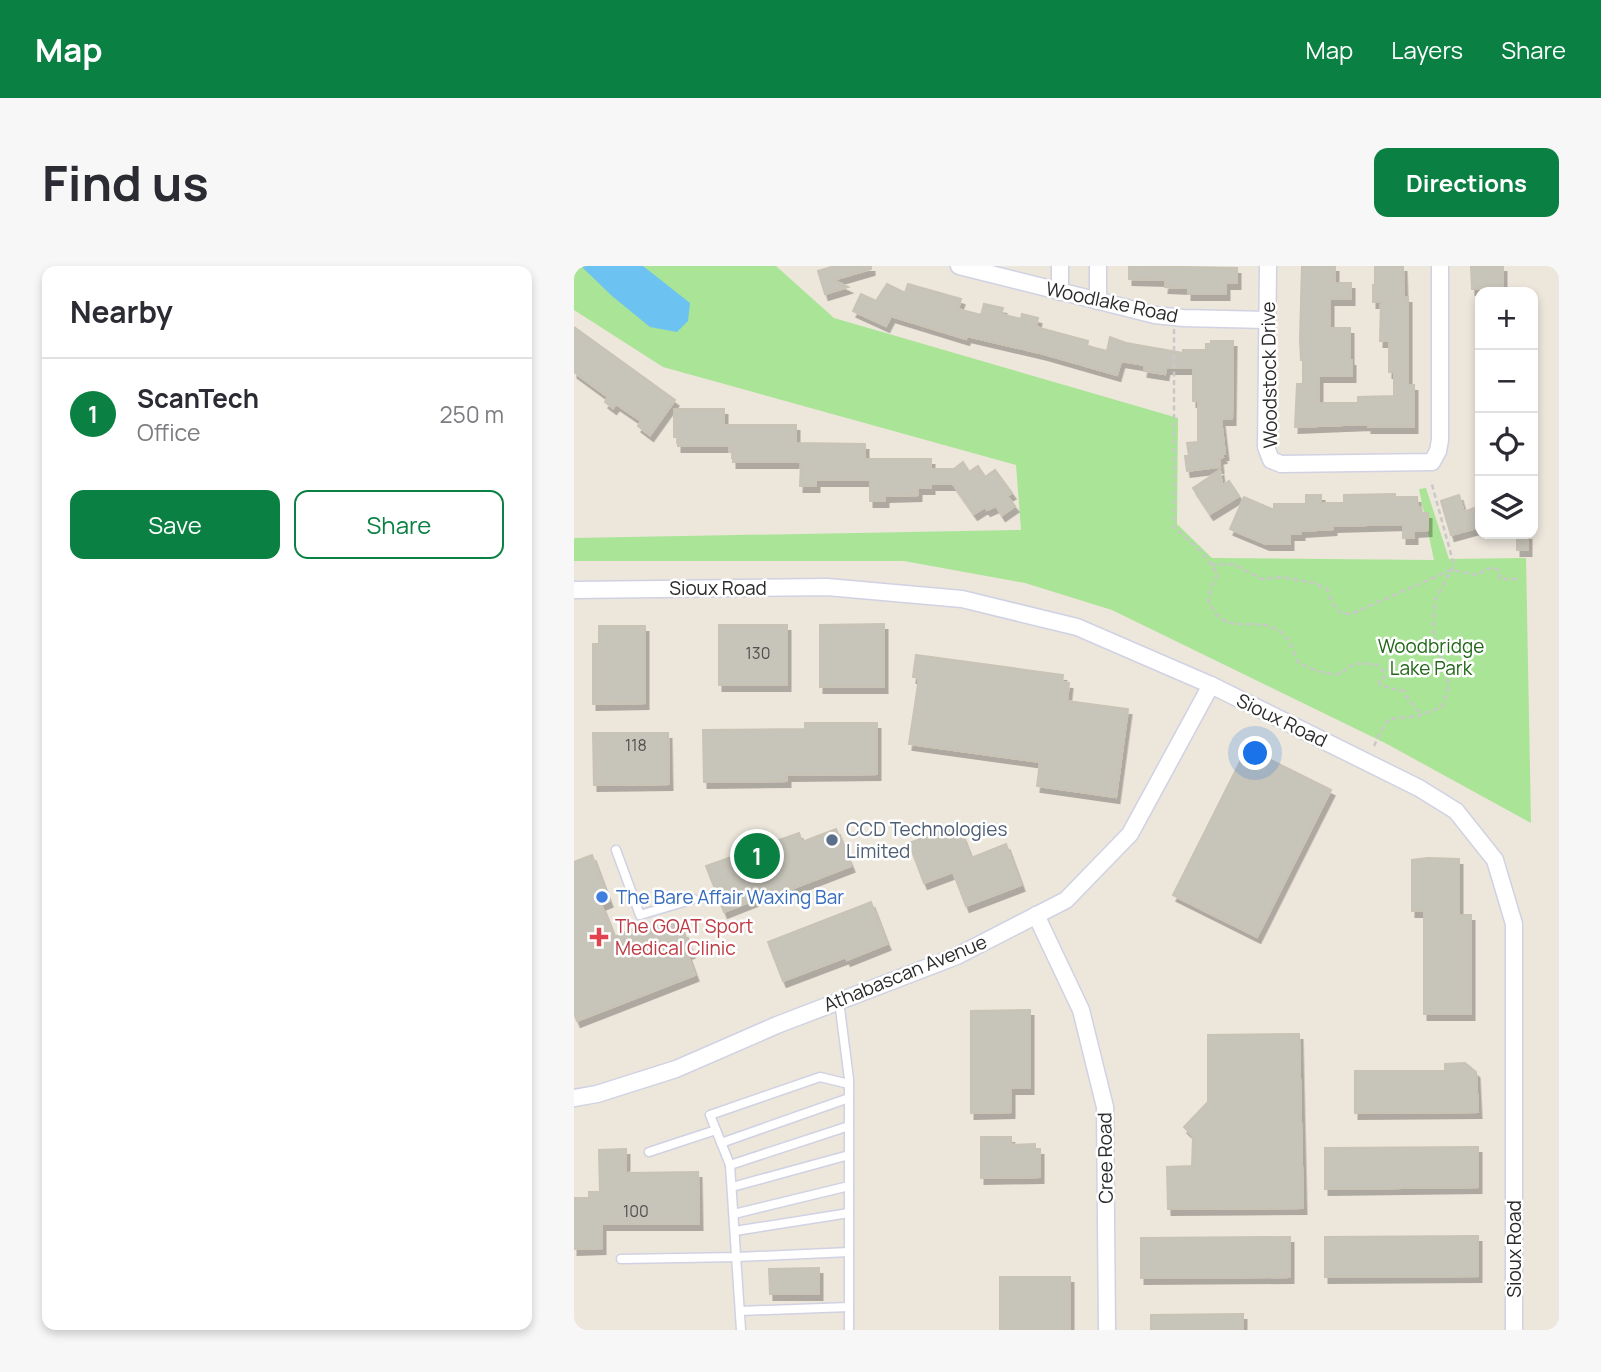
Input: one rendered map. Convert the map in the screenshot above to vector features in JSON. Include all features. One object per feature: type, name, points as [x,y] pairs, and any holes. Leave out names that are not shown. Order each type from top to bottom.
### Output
[{"type":"street","name":"Woodlake Road","points":[[959,266],[1155,315],[1267,320]]},
{"type":"street","points":[[1060,266],[1060,292]]},
{"type":"street","points":[[1098,266],[1098,301]]},
{"type":"street","name":"Woodstock Drive","points":[[1268,266],[1266,447],[1271,460],[1282,464],[1432,462],[1440,440],[1440,266]]},
{"type":"street","name":"Sioux Road","points":[[574,590],[827,587],[962,599],[1077,627],[1211,685],[1419,788],[1456,811],[1495,860],[1514,924],[1514,1330]]},
{"type":"street","name":"Athabascan Avenue","points":[[574,1098],[597,1094],[676,1069],[777,1025],[957,956],[1066,900],[1130,834],[1211,685]]},
{"type":"street","name":"Cree Road","points":[[1036,915],[1082,1010],[1105,1107],[1107,1330]]},
{"type":"lane","points":[[616,850],[640,915],[694,899]]},
{"type":"lane","points":[[839,1001],[849,1084],[849,1330]]},
{"type":"lane","points":[[741,1330],[730,1165],[710,1115],[821,1077],[849,1084]]},
{"type":"lane","points":[[721,1143],[849,1098]]},
{"type":"lane","points":[[730,1165],[849,1126]]},
{"type":"lane","points":[[649,1152],[716,1130]]},
{"type":"lane","points":[[732,1187],[849,1155]]},
{"type":"lane","points":[[733,1214],[849,1186]]},
{"type":"lane","points":[[735,1231],[849,1213]]},
{"type":"lane","points":[[621,1259],[849,1252]]},
{"type":"lane","points":[[740,1311],[849,1307]]},
{"type":"path","points":[[1174,328],[1174,527],[1202,552],[1218,574],[1208,599],[1221,621],[1269,626],[1281,631],[1298,662],[1313,670],[1342,674],[1346,667],[1353,664],[1378,665],[1385,677],[1379,681],[1381,686],[1404,691],[1420,715]]},
{"type":"path","points":[[1374,747],[1389,719],[1420,715],[1443,708],[1449,686],[1433,631],[1435,600],[1454,565],[1431,481]]},
{"type":"path","points":[[1212,565],[1233,564],[1262,579],[1282,577],[1314,583],[1327,589],[1332,603],[1341,613],[1351,614],[1451,570],[1478,575],[1483,570],[1492,568],[1499,570],[1500,579],[1520,579]]},
{"type":"green space","name":"Woodbridge Lake Park","points":[[574,266],[776,266],[834,318],[1178,418],[1177,524],[1212,558],[1434,560],[1419,489],[1426,488],[1449,559],[1526,558],[1531,823],[1387,744],[1112,610],[1025,583],[904,561],[574,561],[574,538],[1021,530],[1016,465],[663,367],[574,310]]},
{"type":"water","points":[[581,266],[643,266],[690,303],[688,321],[677,332],[650,327]]},
{"type":"building","points":[[835,266],[871,266],[871,269],[833,280],[848,287],[825,294],[818,271]]},
{"type":"building","points":[[1129,266],[1237,268],[1237,283],[1226,283],[1226,294],[1188,294],[1188,288],[1165,287],[1166,280],[1129,279]]},
{"type":"building","points":[[1302,266],[1335,266],[1335,283],[1351,283],[1351,299],[1330,299],[1330,328],[1350,328],[1352,376],[1319,376],[1319,403],[1358,403],[1358,397],[1394,396],[1394,372],[1389,372],[1389,341],[1380,341],[1381,302],[1373,302],[1373,285],[1375,266],[1403,266],[1404,297],[1408,297],[1408,385],[1414,385],[1414,427],[1368,427],[1368,424],[1295,427],[1297,384],[1303,384],[1300,339]]},
{"type":"building","points":[[1503,266],[1503,287],[1472,289],[1471,267]]},
{"type":"building","points":[[887,284],[905,293],[908,284],[961,299],[958,309],[981,315],[984,304],[1003,308],[1001,314],[1021,319],[1022,314],[1038,318],[1036,327],[1088,341],[1087,346],[1107,351],[1110,337],[1126,343],[1183,353],[1183,350],[1206,350],[1206,344],[1211,344],[1211,341],[1233,341],[1232,419],[1221,419],[1225,454],[1219,458],[1220,467],[1187,471],[1187,443],[1198,442],[1198,401],[1193,401],[1193,368],[1166,368],[1165,374],[1144,371],[1145,365],[1121,361],[1117,375],[1044,354],[967,336],[966,339],[891,316],[886,326],[853,311],[861,294],[876,301]]},
{"type":"building","points":[[574,327],[675,400],[650,435],[638,426],[641,421],[616,404],[613,408],[605,402],[608,397],[574,372]]},
{"type":"building","points":[[674,409],[724,409],[724,425],[796,425],[796,443],[865,444],[865,459],[931,459],[931,469],[954,469],[963,462],[969,472],[978,466],[985,477],[995,470],[1012,493],[1007,496],[1015,506],[1002,515],[996,506],[987,510],[985,507],[974,514],[953,484],[931,484],[931,488],[918,488],[918,495],[885,496],[885,501],[870,501],[870,480],[816,480],[816,486],[800,486],[801,462],[733,462],[733,452],[729,452],[729,446],[678,446],[678,437],[674,437]]},
{"type":"building","points":[[1220,470],[1222,486],[1229,481],[1239,496],[1210,514],[1193,488]]},
{"type":"building","points":[[1395,494],[1395,497],[1417,497],[1421,513],[1428,513],[1428,530],[1414,531],[1414,538],[1403,538],[1403,524],[1333,526],[1333,529],[1290,534],[1290,544],[1266,544],[1230,529],[1244,497],[1274,510],[1274,504],[1306,504],[1306,495],[1321,495],[1321,503],[1344,503],[1344,495]]},
{"type":"building","points":[[1459,495],[1464,512],[1474,508],[1475,528],[1451,535],[1441,501]]},
{"type":"building","points":[[1517,539],[1528,539],[1528,550],[1517,550]]},
{"type":"building","points":[[884,624],[884,687],[820,687],[820,625]]},
{"type":"building","points":[[719,625],[787,625],[787,685],[719,685]]},
{"type":"building","points":[[599,626],[645,626],[645,703],[593,704],[593,644],[599,644]]},
{"type":"building","points":[[916,655],[1063,675],[1062,682],[1069,683],[1067,701],[1128,709],[1116,797],[1037,786],[1040,762],[909,744],[919,678],[913,677]]},
{"type":"building","points":[[805,723],[877,723],[877,774],[787,775],[787,781],[704,782],[703,730],[805,729]]},
{"type":"building","points":[[593,733],[668,733],[669,784],[594,785]]},
{"type":"building","points":[[1247,748],[1331,790],[1257,937],[1173,895]]},
{"type":"building","points":[[958,825],[971,858],[1006,844],[1021,885],[966,906],[953,872],[924,883],[909,843]]},
{"type":"building","points":[[836,829],[851,866],[724,912],[706,866],[799,833],[802,842]]},
{"type":"building","points":[[592,855],[609,901],[601,904],[614,937],[645,924],[647,930],[674,919],[679,933],[684,932],[691,952],[687,953],[695,975],[577,1021],[574,1013],[574,862]]},
{"type":"building","points":[[1459,859],[1459,915],[1471,915],[1471,1014],[1424,1014],[1424,911],[1412,911],[1412,860]]},
{"type":"building","points":[[871,902],[887,944],[783,981],[768,942]]},
{"type":"building","points":[[1030,1010],[1030,1088],[1011,1088],[1011,1112],[971,1113],[971,1011]]},
{"type":"building","points":[[1299,1034],[1303,1208],[1168,1209],[1167,1167],[1192,1166],[1193,1136],[1184,1127],[1208,1102],[1208,1035]]},
{"type":"building","points":[[1465,1063],[1476,1072],[1478,1112],[1355,1113],[1355,1071],[1445,1071],[1445,1064]]},
{"type":"building","points":[[981,1137],[1011,1137],[1011,1145],[1035,1144],[1035,1149],[1040,1149],[1040,1177],[981,1178]]},
{"type":"building","points":[[1478,1147],[1478,1187],[1325,1189],[1325,1148]]},
{"type":"building","points":[[626,1149],[626,1173],[698,1172],[699,1224],[602,1224],[602,1248],[574,1249],[574,1198],[589,1198],[589,1192],[600,1192],[599,1150]]},
{"type":"building","points":[[1478,1236],[1478,1276],[1325,1277],[1325,1237]]},
{"type":"building","points":[[1290,1237],[1290,1277],[1141,1278],[1141,1238]]},
{"type":"building","points":[[819,1268],[819,1294],[770,1294],[769,1269]]},
{"type":"building","points":[[1000,1277],[1070,1277],[1070,1330],[1000,1330]]},
{"type":"building","points":[[1243,1314],[1243,1330],[1151,1330],[1151,1315]]},
{"type":"place","name":"CCD Technologies Limited","points":[[832,840]]},
{"type":"place","name":"ScanTech","points":[[757,856]]},
{"type":"place","name":"The Bare Affair Waxing Bar","points":[[602,897]]},
{"type":"place","name":"The GOAT Sport Medical Clinic","points":[[599,937]]}]
